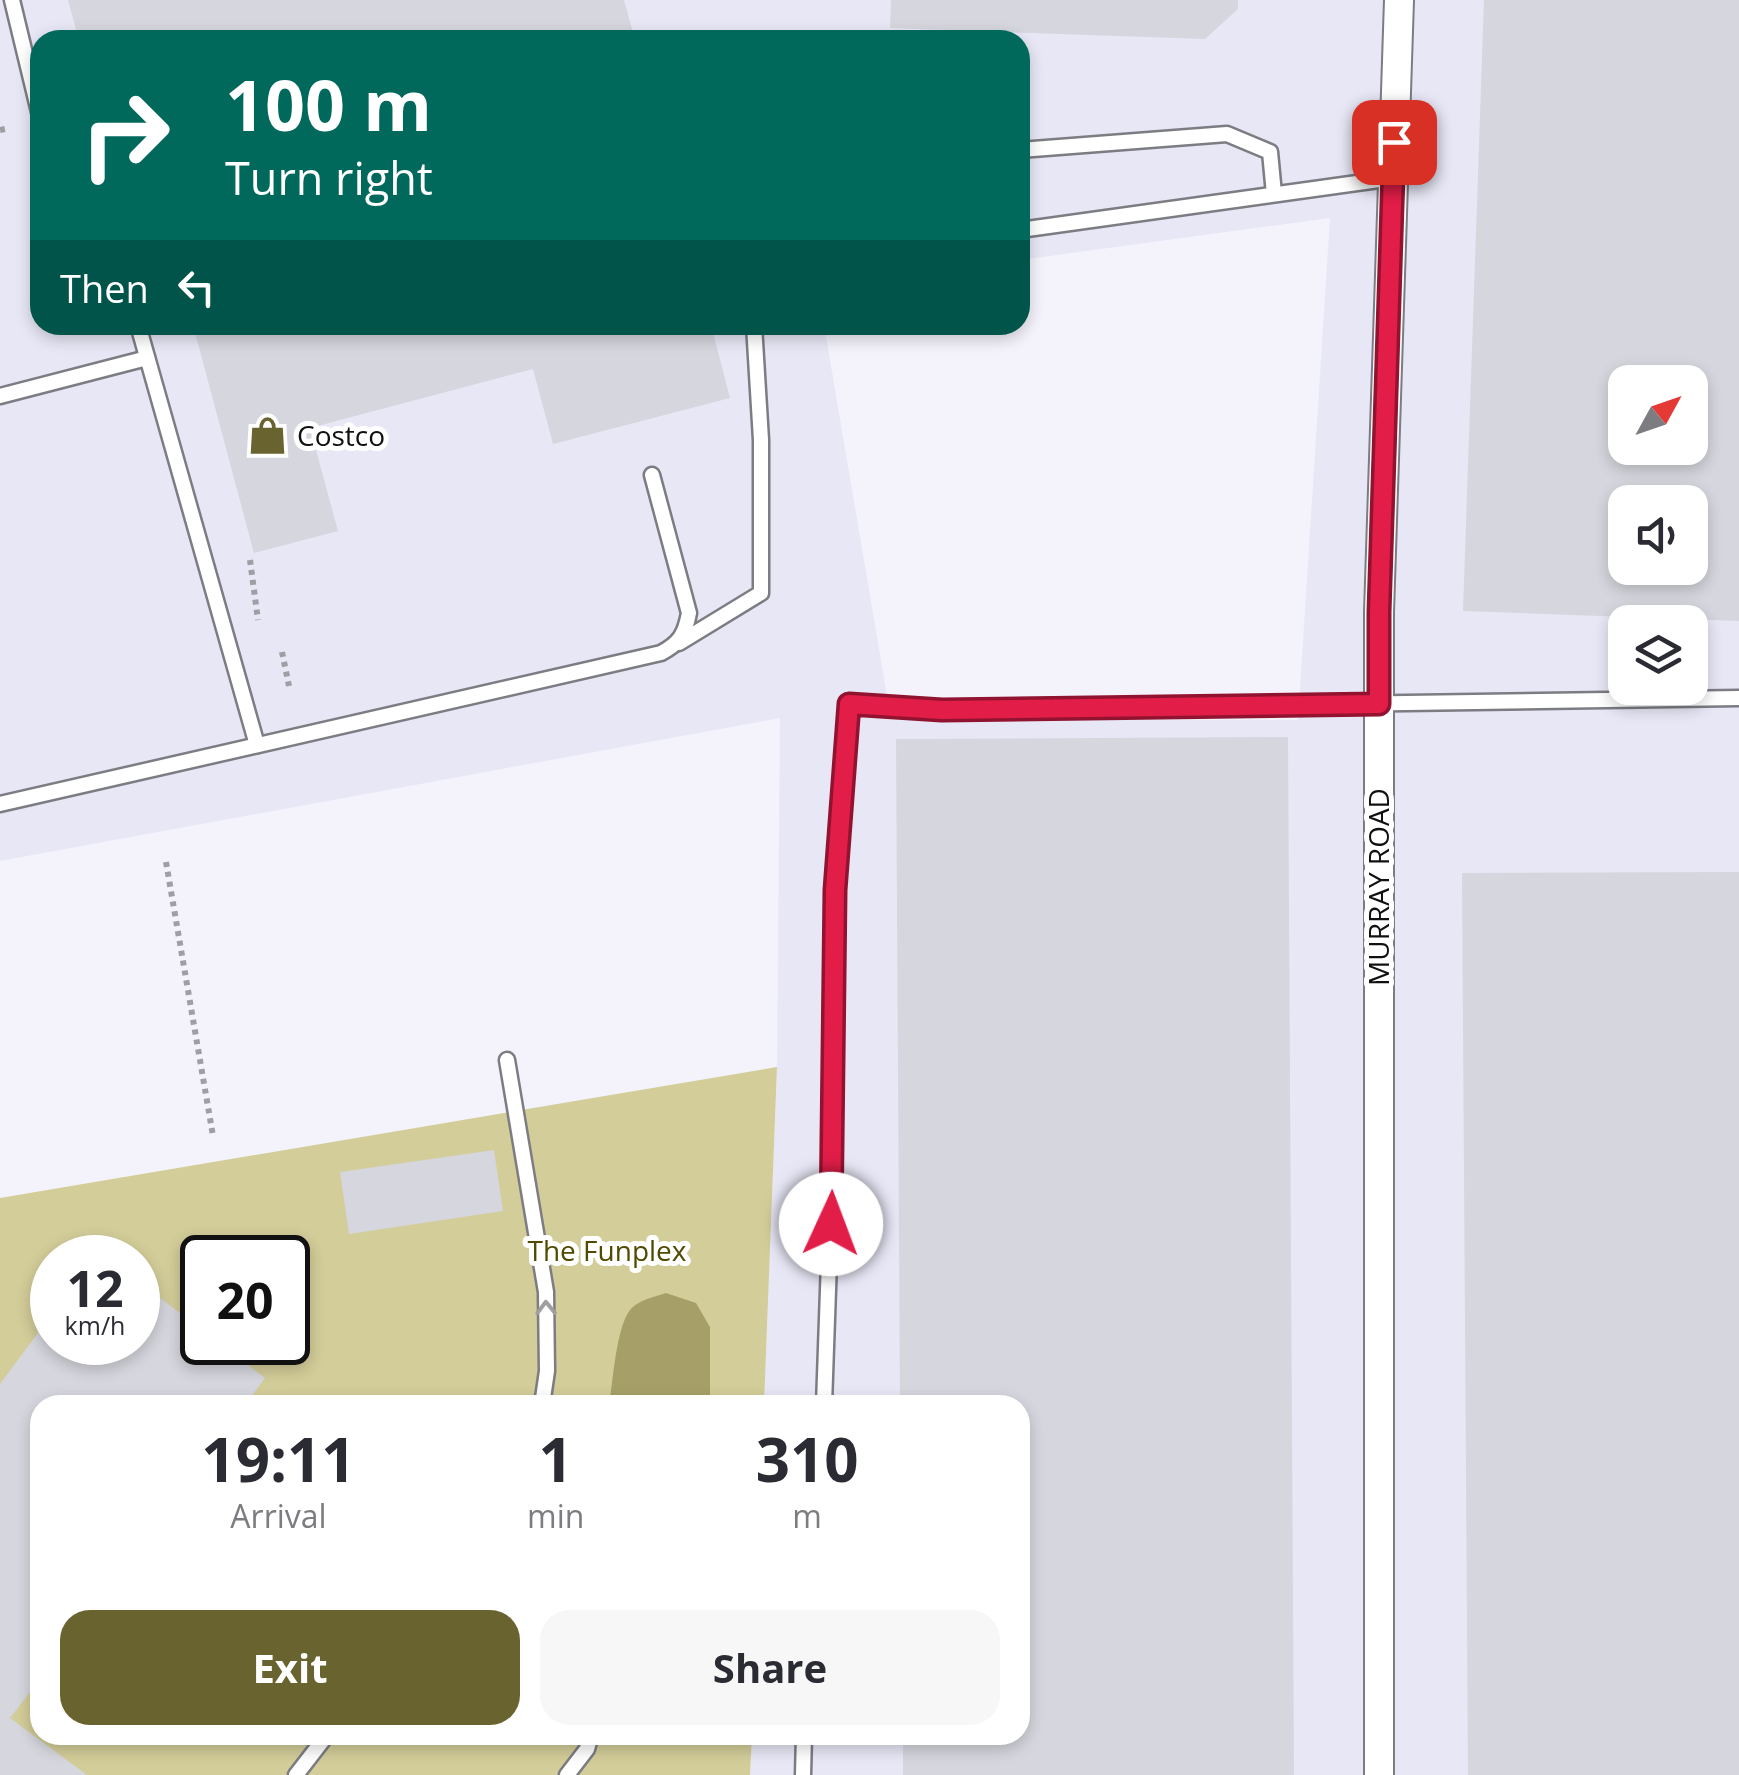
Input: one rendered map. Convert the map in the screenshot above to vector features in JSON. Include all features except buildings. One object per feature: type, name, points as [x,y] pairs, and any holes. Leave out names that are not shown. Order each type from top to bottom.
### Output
[{"type":"street","name":"MURRAY ROAD","points":[[1379,1775],[1379,612],[1399,0]]},
{"type":"lane","points":[[12,0],[30,75]]},
{"type":"lane","points":[[1030,149],[1227,134],[1270,152],[1274,194]]},
{"type":"lane","points":[[1030,229],[1393,178]]},
{"type":"lane","points":[[141,335],[257,745]]},
{"type":"lane","points":[[0,804],[661,653],[761,593],[761,440],[755,335]]},
{"type":"lane","points":[[0,396],[147,358]]},
{"type":"lane","points":[[652,475],[689,613],[686,632],[676,645]]},
{"type":"lane","points":[[824,1395],[835,1088],[835,890],[849,704],[942,710],[1739,698]]},
{"type":"lane","points":[[507,1060],[546,1292],[543,1395]]},
{"type":"lane","points":[[296,1775],[319,1745]]},
{"type":"lane","points":[[568,1775],[588,1745]]},
{"type":"lane","points":[[803,1775],[804,1745]]},
{"type":"path","points":[[250,560],[258,620]]},
{"type":"path","points":[[282,652],[290,686]]},
{"type":"path","points":[[166,862],[212,1136]]},
{"type":"shaded area","points":[[0,0],[1739,0],[1739,1775],[750,1775],[752,1745],[1030,1745],[1030,1395],[764,1395],[777,1067],[780,718],[0,861]],"holes":[[[30,30],[1030,30],[1030,259],[1330,218],[1298,720],[891,719],[826,335],[30,335]]]},
{"type":"shaded area","points":[[666,1293],[696,1303],[710,1327],[710,1395],[610,1395],[625,1318],[646,1299]]},
{"type":"green space","name":"The Funplex","points":[[777,1067],[764,1395],[30,1395],[30,1745],[752,1745],[750,1775],[0,1775],[0,1198]]},
{"type":"place","name":"Costco","points":[[267,436]]},
{"type":"route","points":[[831,1224],[835,890],[849,704],[942,710],[1379,704],[1394,142]]}]
